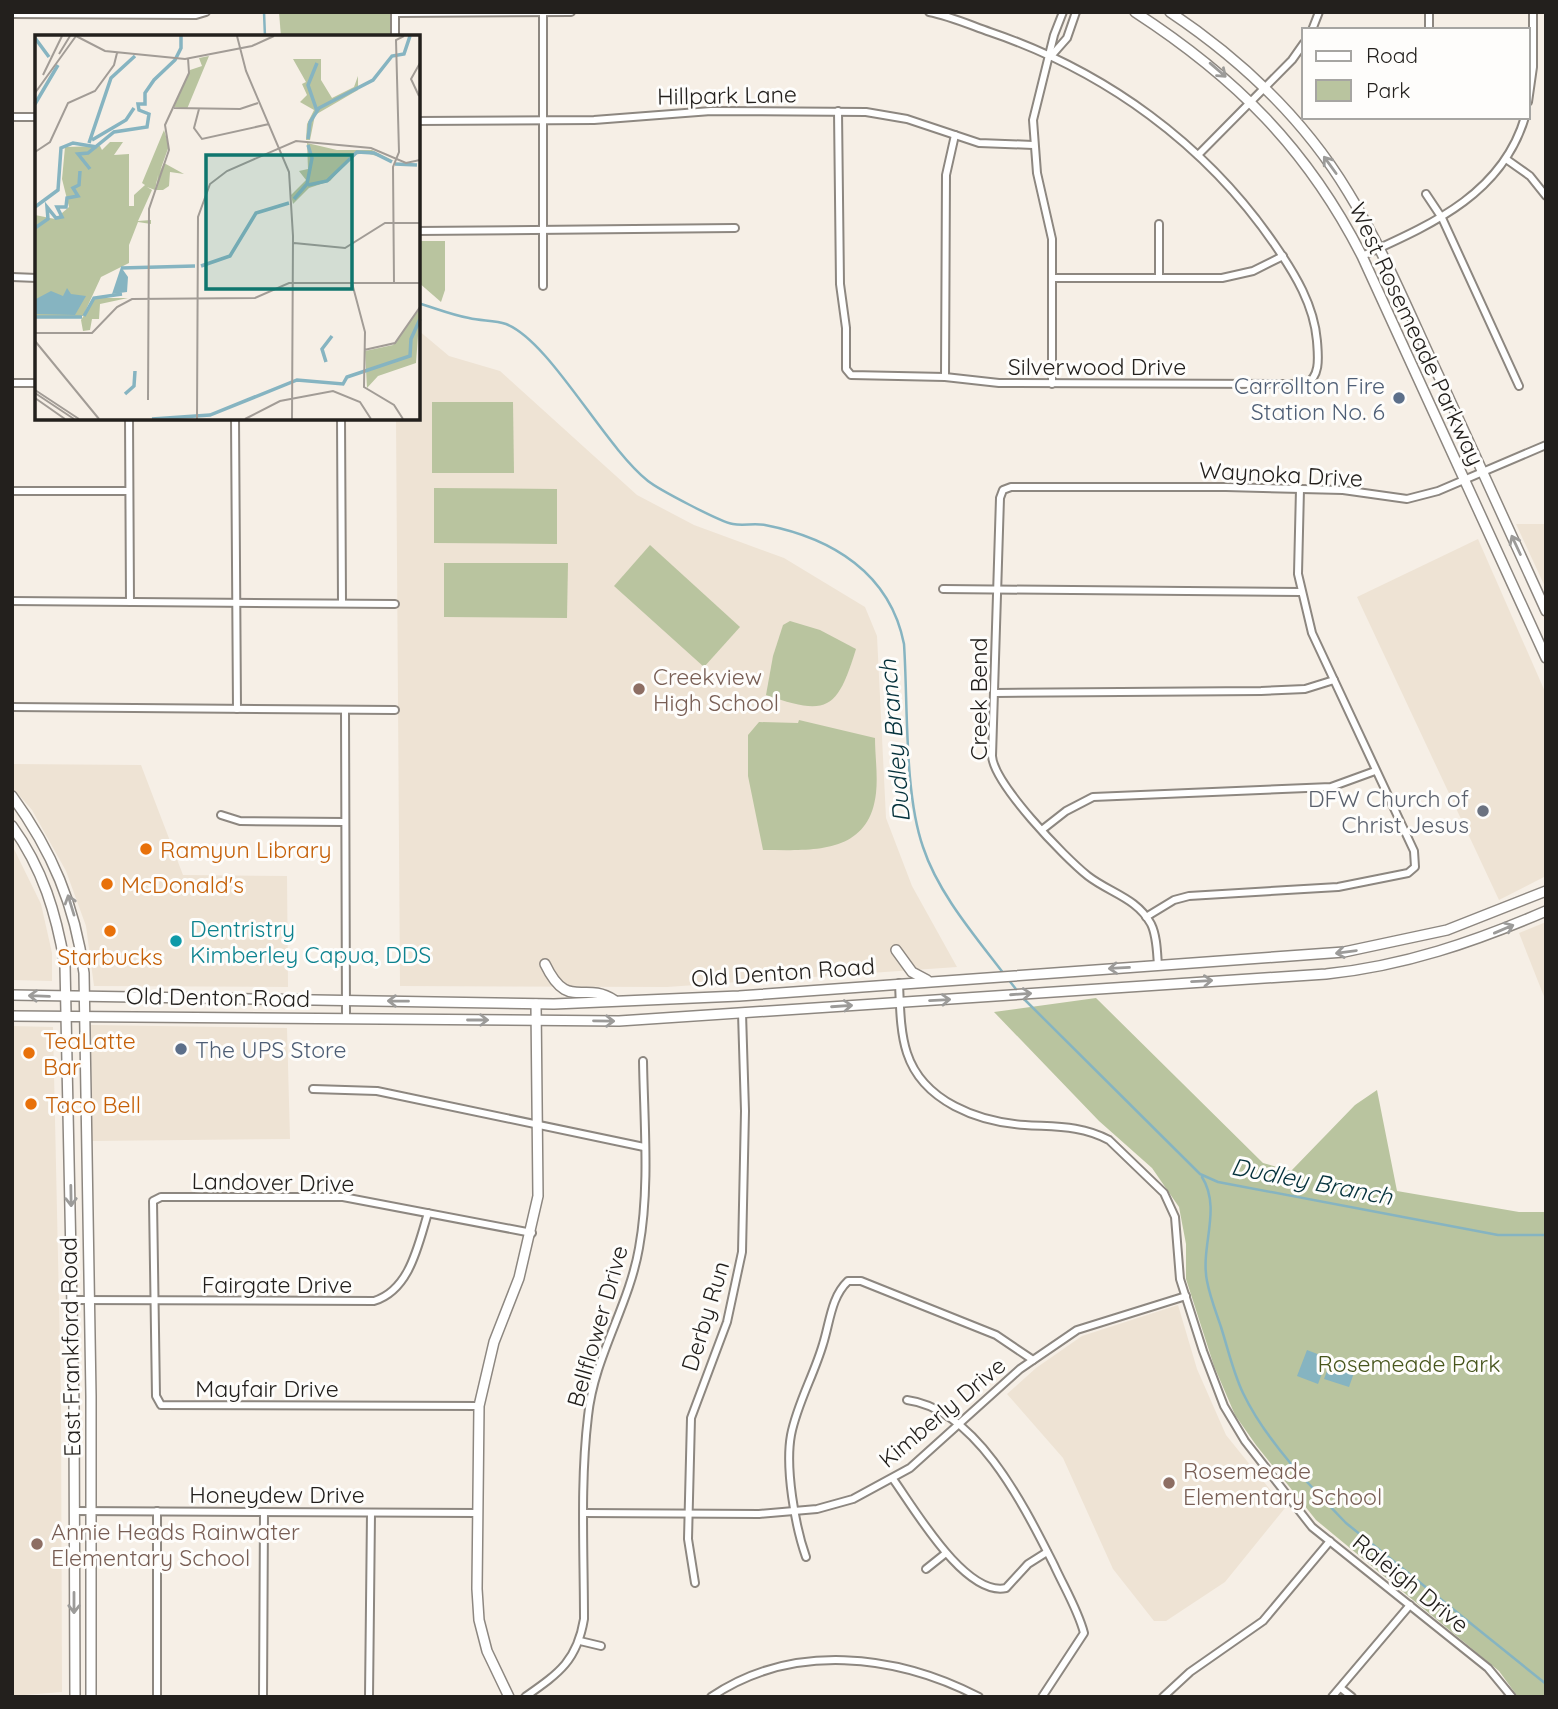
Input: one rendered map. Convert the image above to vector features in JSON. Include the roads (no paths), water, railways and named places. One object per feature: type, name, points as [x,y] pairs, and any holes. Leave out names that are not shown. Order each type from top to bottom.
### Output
[{"type":"main road","name":"West Rosemeade Parkway","points":[[1135,12],[1204,59],[1251,101],[1328,193],[1362,256],[1546,657]]},
{"type":"main road","name":"West Rosemeade Parkway","points":[[1170,12],[1226,53],[1265,87],[1325,158],[1348,192],[1426,348],[1545,609]]},
{"type":"main road","points":[[1408,356],[1426,348]]},
{"type":"main road","points":[[1527,616],[1545,609]]},
{"type":"main road","name":"East Frankford Road","points":[[12,796],[41,837],[71,903],[83,968],[92,1510],[91,1697]]},
{"type":"main road","name":"East Frankford Road","points":[[12,826],[31,855],[54,905],[65,965],[70,1132],[75,1697]]},
{"type":"main road","name":"Old Denton Road","points":[[12,995],[537,1004],[740,996],[1343,953],[1465,925],[1546,891]]},
{"type":"main road","name":"Old Denton Road","points":[[12,1016],[85,1014],[619,1021],[981,997],[1359,971],[1471,942],[1546,911]]},
{"type":"main road","points":[[1465,925],[1471,942]]},
{"type":"main road","points":[[896,950],[912,972],[929,981]]},
{"type":"main road","points":[[545,964],[561,989],[607,996],[615,1001]]},
{"type":"main road","points":[[1158,966],[1159,984]]},
{"type":"main road","points":[[242,998],[242,1017]]},
{"type":"main road","points":[[509,1697],[487,1651],[479,1620],[479,1406],[494,1342],[519,1278],[532,1233],[538,1196],[537,1004]]},
{"type":"main road","points":[[70,1132],[86,1133]]},
{"type":"street","points":[[12,14],[196,15],[206,12]]},
{"type":"street","points":[[395,35],[395,12],[571,12]]},
{"type":"street","points":[[542,12],[542,286]]},
{"type":"street","points":[[929,12],[1014,40],[1103,83],[1171,131],[1198,155],[1246,206],[1283,256],[1238,275],[1052,278]]},
{"type":"street","points":[[1052,384],[1049,220],[1033,145],[1036,100],[1063,12]]},
{"type":"street","points":[[1051,56],[1067,38],[1076,12]]},
{"type":"street","points":[[1530,88],[1533,67],[1533,12]]},
{"type":"street","points":[[1198,155],[1302,45]]},
{"type":"street","name":"Hillpark Lane","points":[[420,121],[542,121],[712,111],[838,111],[882,113],[979,143],[1033,145]]},
{"type":"street","name":"Silverwood Drive","points":[[838,111],[840,284],[846,328],[846,369],[859,377],[945,377],[981,383],[1306,384],[1316,374],[1315,328],[1308,302],[1283,256]]},
{"type":"street","points":[[12,117],[35,117]]},
{"type":"street","points":[[1362,256],[1442,218],[1478,192],[1506,159],[1524,119]]},
{"type":"street","points":[[945,377],[946,175],[955,135]]},
{"type":"street","points":[[1506,159],[1530,176],[1546,196]]},
{"type":"street","points":[[1426,194],[1442,218],[1519,386]]},
{"type":"street","points":[[1159,224],[1159,277]]},
{"type":"street","points":[[420,231],[734,228]]},
{"type":"street","points":[[12,278],[35,278]]},
{"type":"street","points":[[12,383],[35,383]]},
{"type":"street","points":[[129,420],[130,602]]},
{"type":"street","points":[[235,420],[237,709]]},
{"type":"street","points":[[341,420],[342,602]]},
{"type":"street","name":"Waynoka Drive","points":[[1003,490],[1011,487],[1300,489],[1343,490],[1407,499],[1422,497],[1546,445]]},
{"type":"street","points":[[1158,966],[1153,927],[1146,917],[1174,900],[1189,896],[1338,887],[1410,872],[1415,867],[1417,857],[1313,635],[1301,592],[1300,489]]},
{"type":"street","name":"Creek Bend","points":[[1003,490],[1000,498],[992,755],[996,773],[1010,794],[1085,874],[1134,902],[1146,917]]},
{"type":"street","points":[[12,491],[128,491]]},
{"type":"street","points":[[943,589],[1301,592]]},
{"type":"street","points":[[12,601],[395,604]]},
{"type":"street","points":[[995,693],[1305,690],[1334,680]]},
{"type":"street","points":[[12,707],[395,710]]},
{"type":"street","points":[[345,710],[346,1019]]},
{"type":"street","points":[[1043,829],[1066,811],[1093,797],[1331,787],[1375,771]]},
{"type":"street","points":[[221,815],[240,821],[344,822]]},
{"type":"street","name":"Raleigh Drive","points":[[899,983],[907,1054],[930,1087],[954,1106],[990,1122],[1074,1127],[1098,1134],[1117,1148],[1164,1193],[1175,1217],[1181,1279],[1186,1296],[1216,1386],[1236,1427],[1312,1527],[1488,1668],[1513,1697]]},
{"type":"street","name":"Derby Run","points":[[695,1583],[688,1512],[691,1418],[727,1322],[742,1252],[745,1111],[742,1013]]},
{"type":"street","name":"Bellflower Drive","points":[[525,1697],[570,1661],[580,1641],[584,1619],[588,1414],[595,1377],[626,1297],[640,1246],[644,1147],[643,1061]]},
{"type":"street","points":[[313,1089],[377,1091],[644,1147]]},
{"type":"street","name":"Landover Drive","points":[[153,1301],[153,1201],[161,1197],[343,1197],[532,1233]]},
{"type":"street","name":"Fairgate Drive","points":[[72,1300],[364,1302],[381,1299],[403,1279],[428,1213]]},
{"type":"street","points":[[806,1557],[799,1539],[792,1481],[792,1432],[819,1357],[835,1297],[848,1281],[862,1281],[996,1335],[1033,1360]]},
{"type":"street","name":"Kimberly Drive","points":[[584,1513],[796,1512],[848,1501],[892,1479],[939,1443],[957,1423],[1033,1360],[1077,1330],[1186,1296]]},
{"type":"street","name":"Mayfair Drive","points":[[153,1301],[156,1396],[161,1405],[479,1406]]},
{"type":"street","points":[[907,1400],[926,1402],[957,1423],[1012,1485],[1047,1552],[1084,1633],[1042,1697]]},
{"type":"street","points":[[892,1479],[946,1553],[980,1583],[1000,1589],[1006,1588],[1028,1564],[1047,1552]]},
{"type":"street","name":"Honeydew Drive","points":[[75,1511],[478,1513]]},
{"type":"street","points":[[157,1511],[157,1697]]},
{"type":"street","points":[[263,1697],[264,1512]]},
{"type":"street","points":[[369,1697],[371,1513]]},
{"type":"street","points":[[1163,1697],[1190,1672],[1264,1621],[1330,1541]]},
{"type":"street","points":[[926,1569],[946,1553]]},
{"type":"street","points":[[1332,1697],[1342,1689],[1410,1605]]},
{"type":"street","points":[[580,1641],[601,1646]]},
{"type":"street","points":[[711,1697],[747,1678],[800,1663],[858,1660],[894,1664],[930,1674],[979,1697]]},
{"type":"street","points":[[1342,1689],[1352,1697]]},
{"type":"water","points":[[1307,1350],[1328,1358],[1318,1384],[1297,1376]]},
{"type":"water","points":[[1331,1360],[1355,1370],[1349,1387],[1324,1379]]},
{"type":"waterway","name":"Dudley Branch","points":[[264,12],[265,35]]},
{"type":"waterway","name":"Dudley Branch","points":[[420,304],[463,317],[506,324],[523,334],[559,372],[631,465],[654,485],[726,522],[737,525],[765,525],[813,539],[835,550],[872,579],[886,597],[897,619],[904,644],[910,775],[923,847],[948,897],[1004,974]]},
{"type":"waterway","name":"Dudley Branch","points":[[1008,979],[1019,993]]},
{"type":"waterway","name":"Dudley Branch","points":[[1023,998],[1200,1174],[1218,1182],[1498,1235],[1546,1235]]},
{"type":"waterway","points":[[1202,1177],[1208,1189],[1211,1215],[1206,1254],[1208,1287],[1239,1385],[1264,1428],[1303,1478],[1346,1523],[1546,1684]]},
{"type":"place","name":"Carrollton Fire Station No. 6","points":[[1399,398]]},
{"type":"place","name":"Creekview High School","points":[[639,689]]},
{"type":"place","name":"DFW Church of Christ Jesus","points":[[1483,811]]},
{"type":"place","name":"Ramyun Library","points":[[146,849]]},
{"type":"place","name":"McDonald's","points":[[107,884]]},
{"type":"place","name":"Starbucks","points":[[110,931]]},
{"type":"place","name":"Dentristry Kimberley Capua, DDS","points":[[176,941]]},
{"type":"place","name":"The UPS Store","points":[[181,1049]]},
{"type":"place","name":"TeaLatte Bar","points":[[29,1053]]},
{"type":"place","name":"Taco Bell","points":[[31,1104]]},
{"type":"place","name":"Rosemeade Elementary School","points":[[1169,1483]]},
{"type":"place","name":"Annie Heads Rainwater Elementary School","points":[[37,1544]]},
{"type":"park label","name":"Rosemeade Park","points":[[1409,1363]]}]
